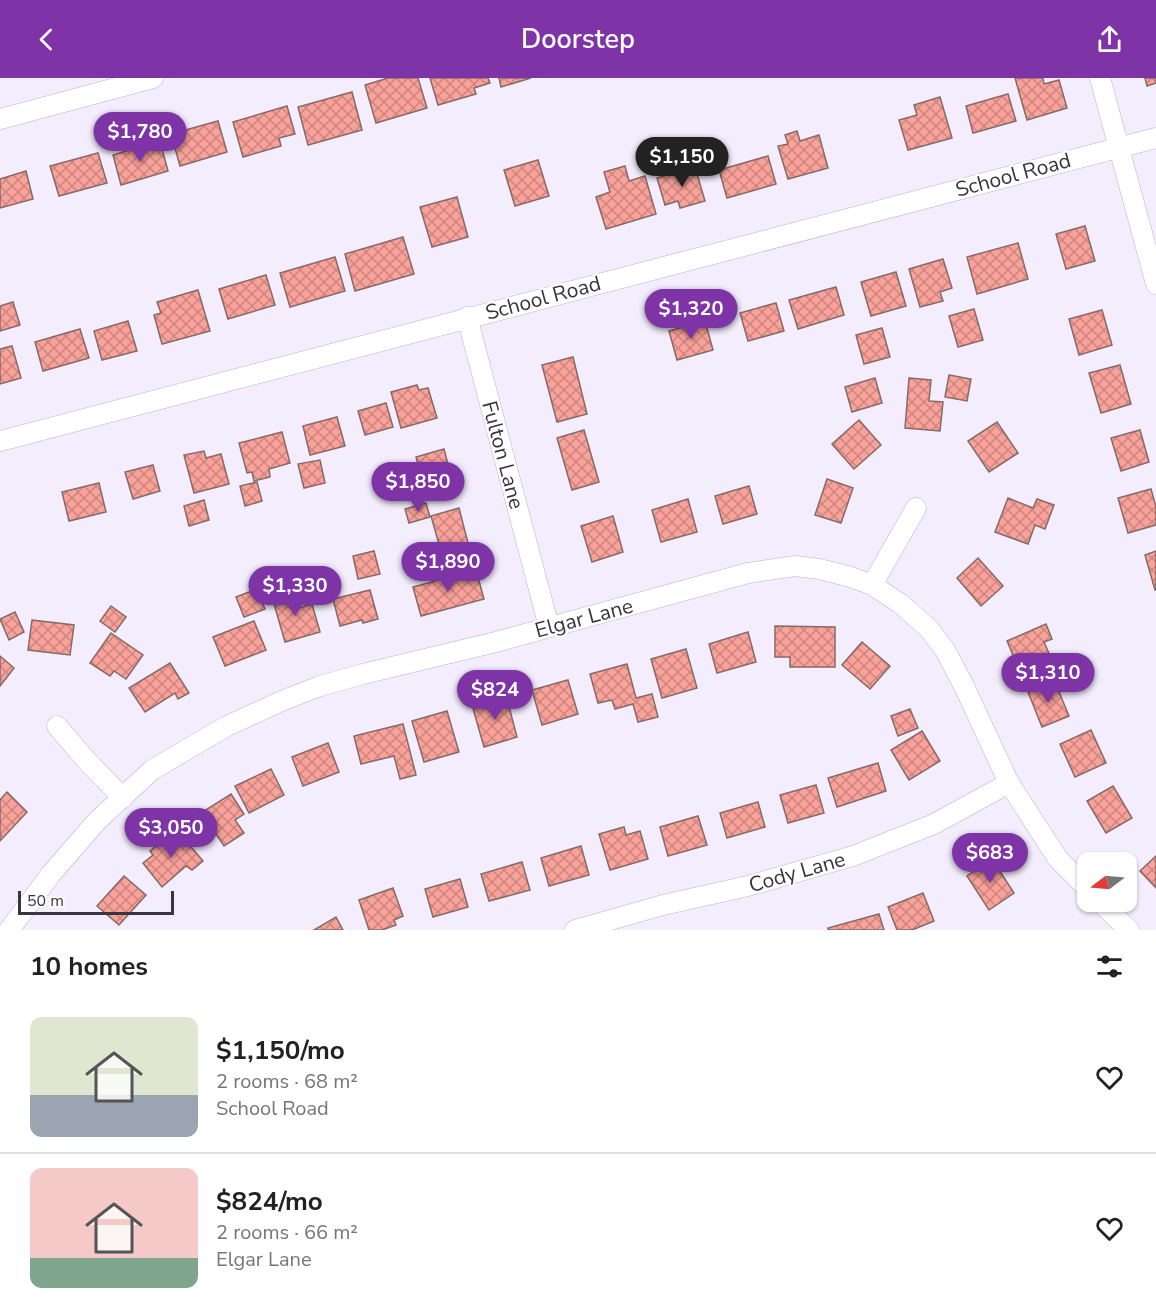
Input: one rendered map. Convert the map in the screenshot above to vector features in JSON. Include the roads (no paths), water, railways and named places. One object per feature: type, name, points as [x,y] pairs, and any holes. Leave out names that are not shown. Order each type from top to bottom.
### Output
[{"type":"street","points":[[0,119],[153,78]]},
{"type":"street","points":[[1100,78],[1156,284]]},
{"type":"street","name":"School Road","points":[[0,441],[1156,138]]},
{"type":"street","name":"Fulton Lane","points":[[467,317],[549,627]]},
{"type":"street","points":[[872,585],[916,508]]},
{"type":"street","name":"Elgar Lane","points":[[9,930],[51,874],[97,821],[152,770],[227,726],[284,700],[363,674],[748,573],[795,566],[819,569],[872,585],[902,604],[929,628],[945,650],[963,684],[1009,783],[1058,859],[1077,878]]},
{"type":"street","points":[[57,726],[123,798]]},
{"type":"street","name":"Cody Lane","points":[[575,930],[853,856],[934,824],[1009,783]]},
{"type":"street","points":[[1110,912],[1129,930]]}]
